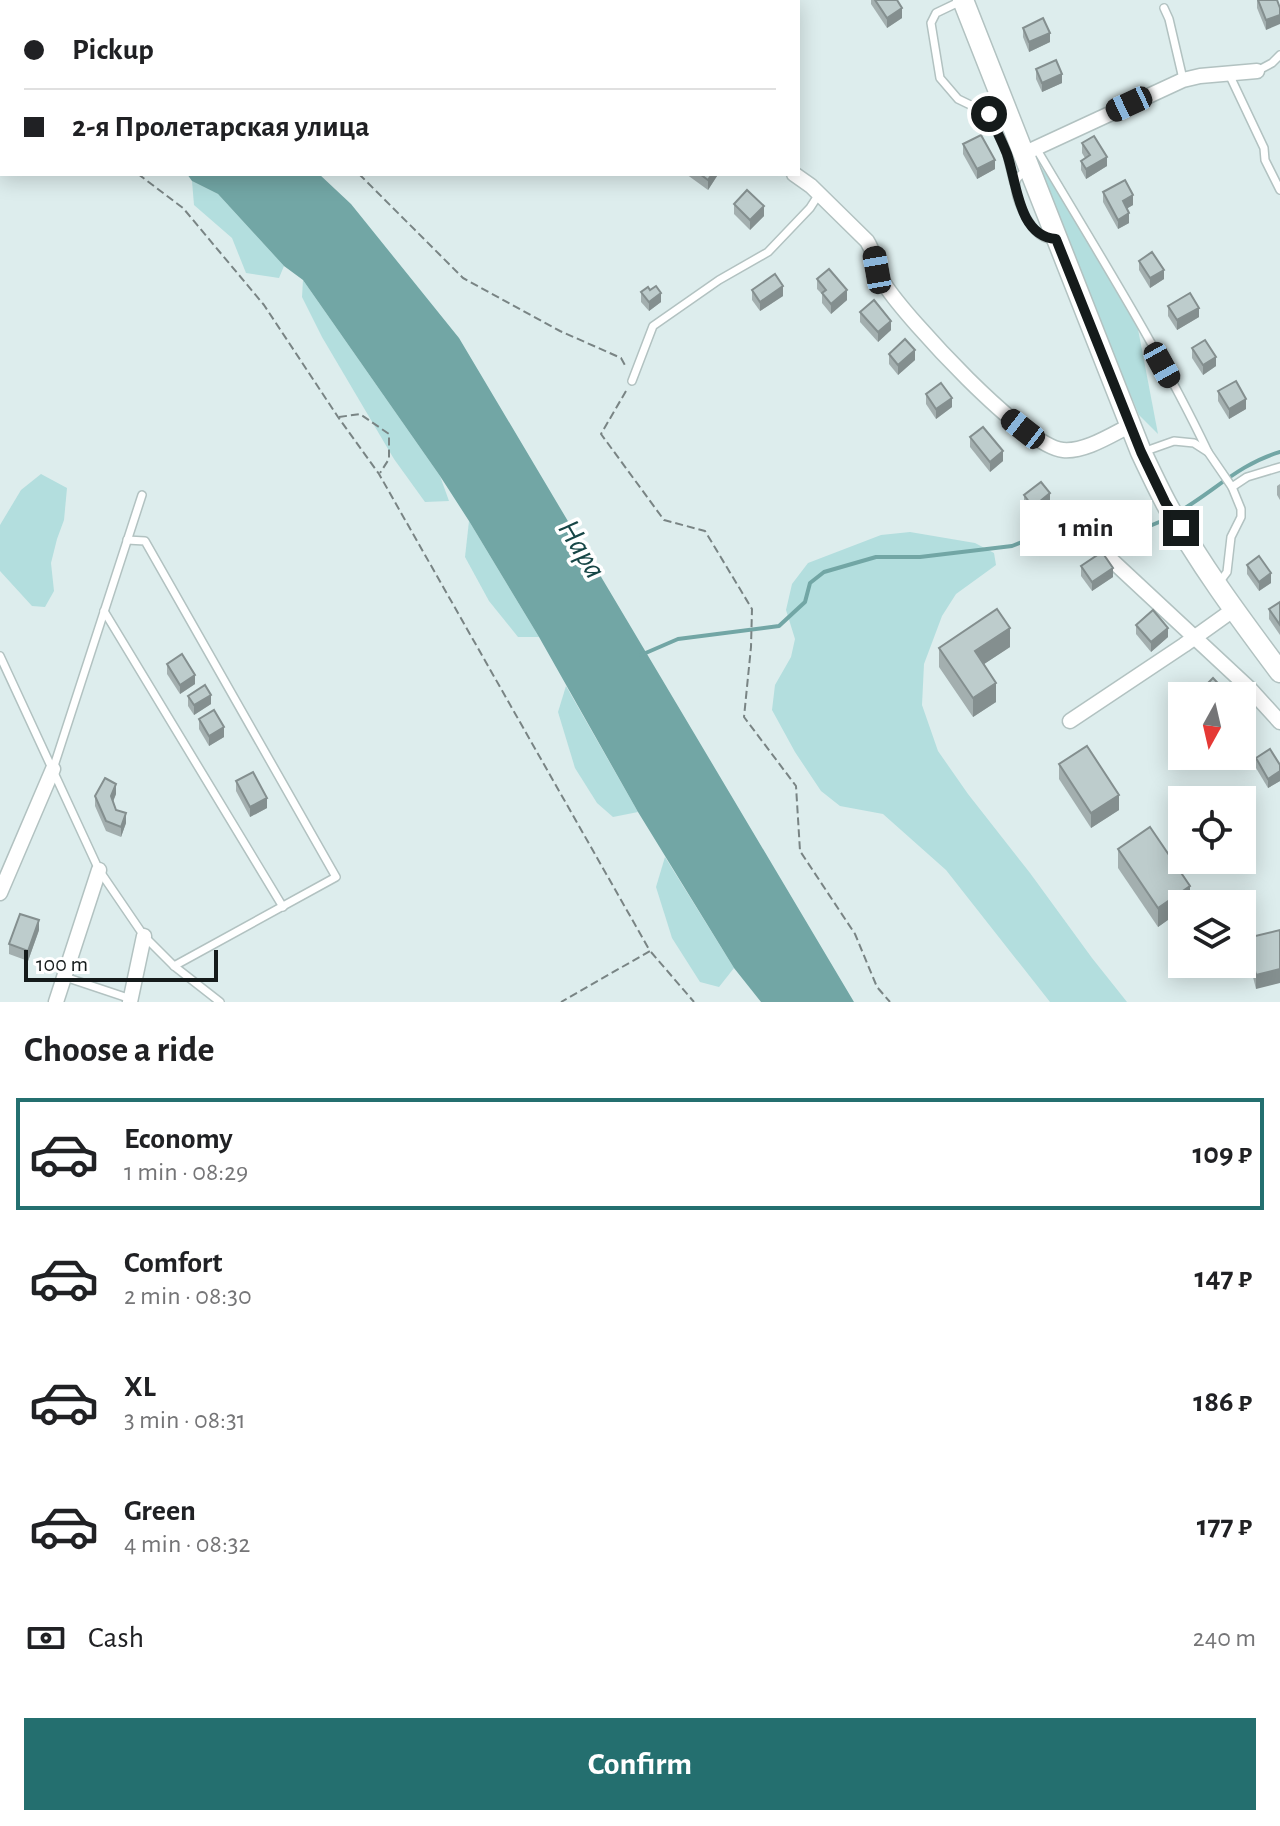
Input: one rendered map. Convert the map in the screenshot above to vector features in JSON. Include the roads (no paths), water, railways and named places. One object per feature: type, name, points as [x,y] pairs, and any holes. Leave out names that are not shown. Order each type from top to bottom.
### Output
[{"type":"main road","points":[[963,0],[999,115],[1029,157],[1056,239],[1141,452],[1165,502],[1217,585],[1280,672]]},
{"type":"street","points":[[1029,157],[1183,80],[1257,71]]},
{"type":"street","points":[[796,176],[867,241],[886,287],[928,339],[1006,415],[1041,442],[1061,451],[1078,449],[1131,425]]},
{"type":"street","points":[[1105,554],[1250,689],[1280,722]]},
{"type":"street","points":[[1070,721],[1233,610]]},
{"type":"street","points":[[0,893],[53,769]]},
{"type":"street","points":[[56,1002],[99,870]]},
{"type":"street","points":[[130,1001],[144,936]]},
{"type":"lane","points":[[963,0],[936,13],[931,23],[940,78],[958,99],[999,115],[1019,201],[1029,223],[1040,236],[1056,239]]},
{"type":"lane","points":[[1164,8],[1183,80]]},
{"type":"lane","points":[[1257,71],[1280,55]]},
{"type":"lane","points":[[1257,71],[1280,65]]},
{"type":"lane","points":[[1229,74],[1280,190]]},
{"type":"lane","points":[[1015,186],[1029,157],[1135,315],[1208,452],[1232,487],[1241,517],[1231,537],[1227,572],[1217,585]]},
{"type":"lane","points":[[632,381],[653,326],[719,280],[768,252],[810,208],[819,194]]},
{"type":"lane","points":[[1141,452],[1174,441],[1194,443],[1208,452]]},
{"type":"lane","points":[[1232,487],[1247,477],[1280,467]]},
{"type":"lane","points":[[53,769],[142,495]]},
{"type":"lane","points":[[127,540],[145,541],[336,877],[174,966]]},
{"type":"lane","points":[[104,611],[283,907]]},
{"type":"lane","points":[[0,656],[99,870],[144,936],[174,966],[220,1002]]},
{"type":"lane","points":[[64,977],[130,1001]]},
{"type":"water","name":"Нара","points":[[188,176],[321,176],[351,204],[459,338],[854,1002],[761,1002],[734,968],[638,812],[539,637],[440,476],[303,280],[284,266],[218,194],[192,181]]},
{"type":"waterway","points":[[1180,511],[1240,470],[1280,452]]},
{"type":"waterway","points":[[641,655],[678,639],[779,626],[805,602],[810,583],[824,572],[876,557],[920,557],[1012,546],[1079,516],[1143,526],[1169,518]]}]
